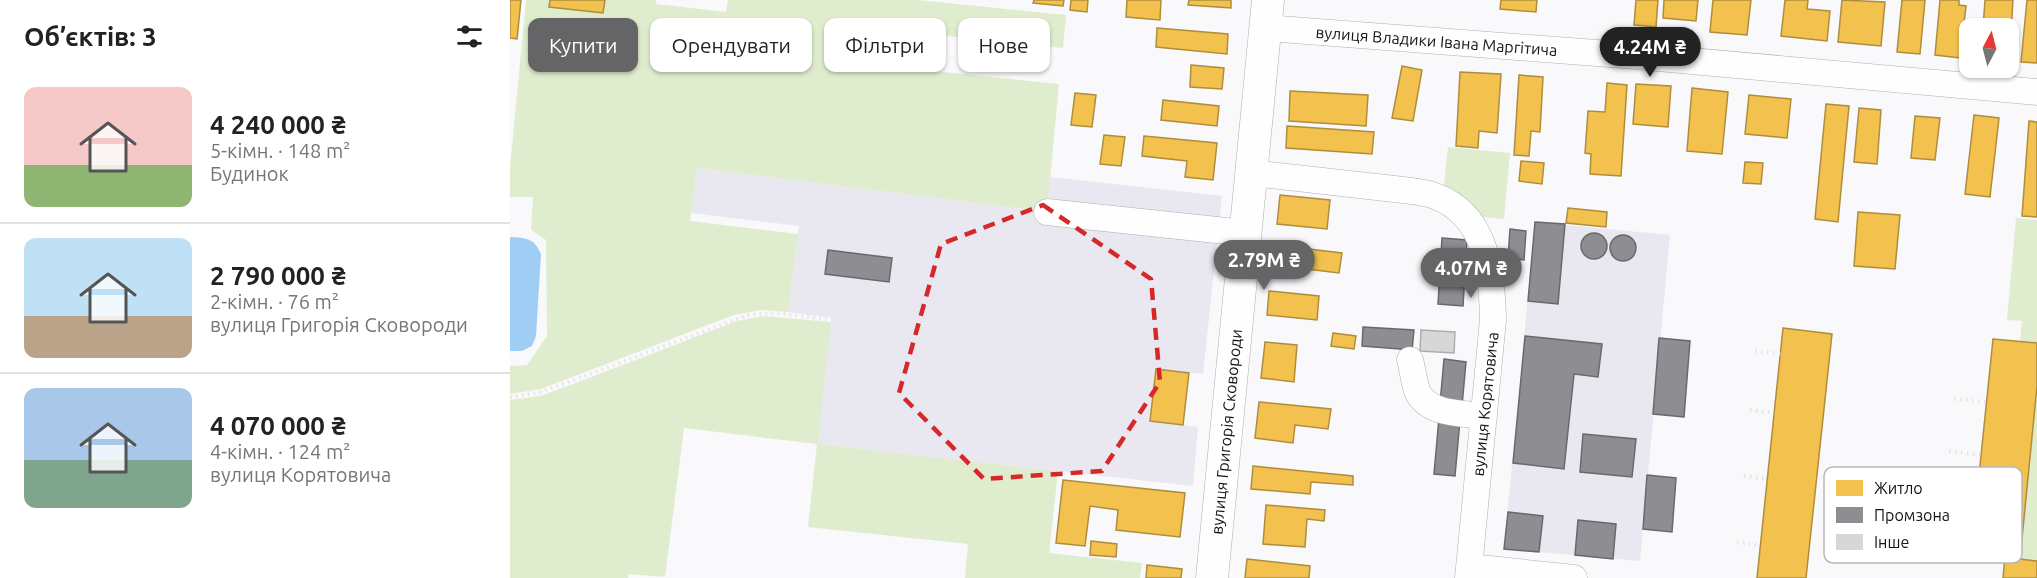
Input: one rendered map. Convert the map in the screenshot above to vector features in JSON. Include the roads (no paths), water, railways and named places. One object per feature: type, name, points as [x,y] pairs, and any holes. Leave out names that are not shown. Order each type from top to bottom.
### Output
[{"type":"main road","name":"вулиця Григорія Сковороди","points":[[1212,578],[1267,14]]},
{"type":"street","name":"вулиця Владики Івана Маргітича","points":[[1267,14],[1636,56],[2037,92]]},
{"type":"street","name":"вулиця Корятовича","points":[[1252,173],[1412,190],[1436,196],[1467,218],[1489,260],[1493,320],[1469,572],[1574,578]]},
{"type":"street","points":[[1047,212],[1245,233]]},
{"type":"street","points":[[1410,360],[1418,392],[1424,400],[1443,411],[1484,416]]},
{"type":"water","points":[[510,237],[533,242],[541,254],[536,336],[532,346],[522,351],[510,351]]}]
